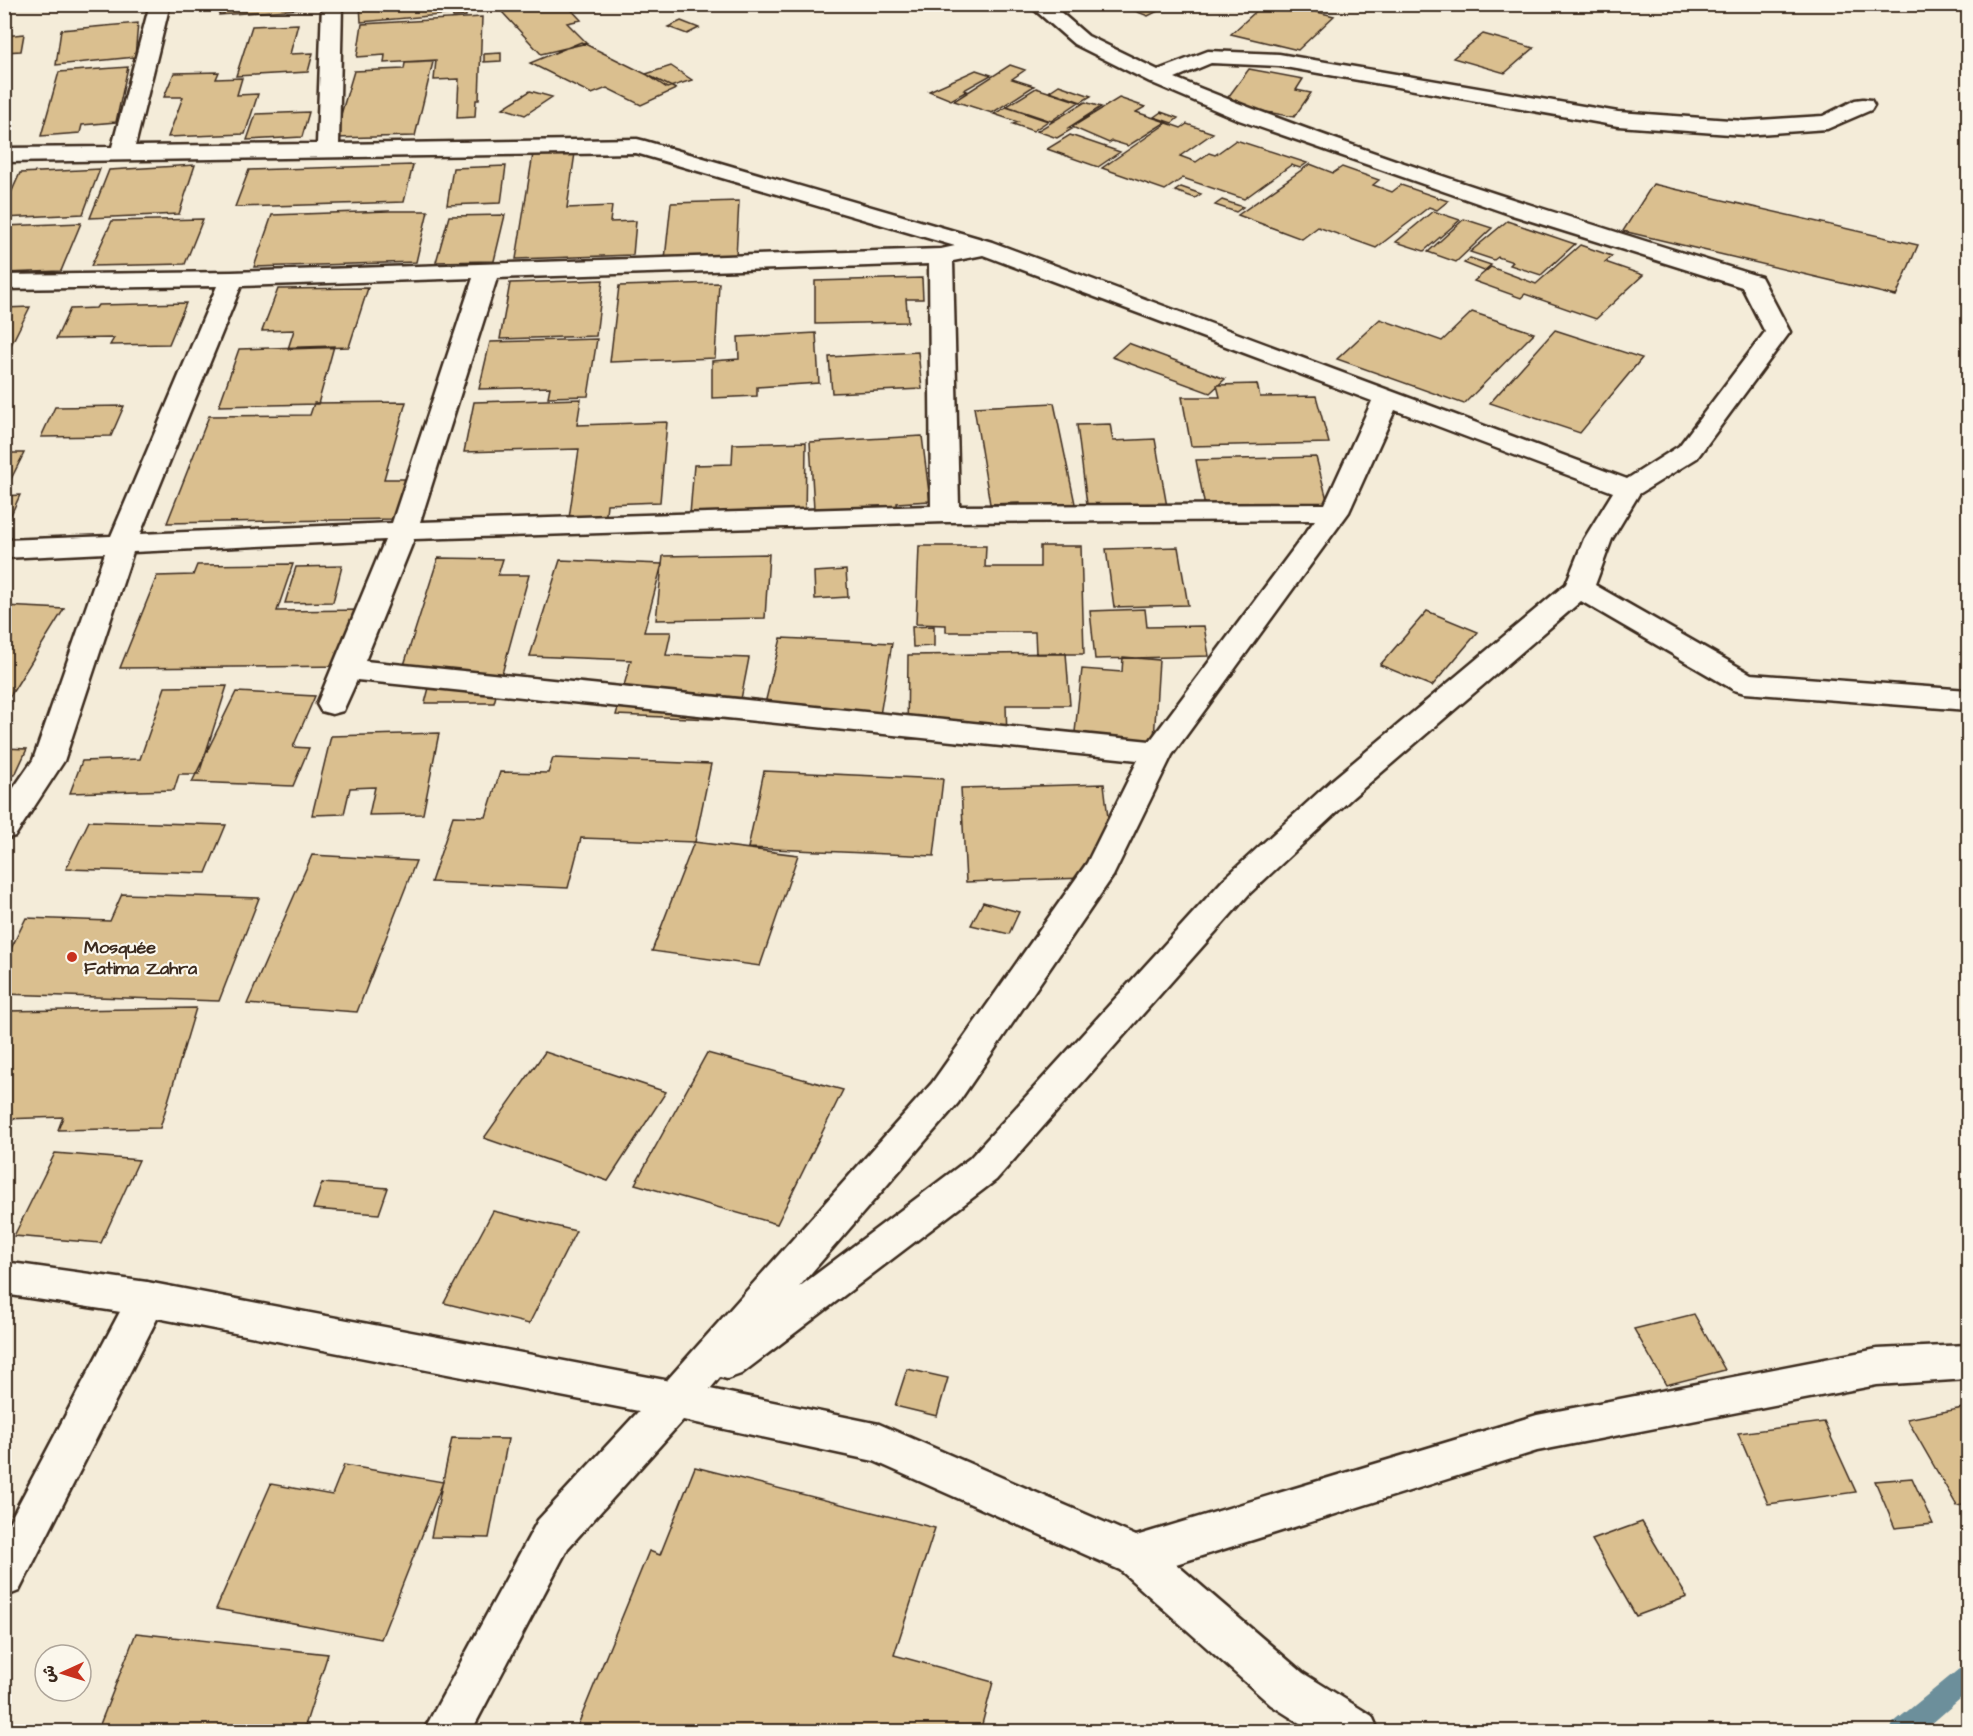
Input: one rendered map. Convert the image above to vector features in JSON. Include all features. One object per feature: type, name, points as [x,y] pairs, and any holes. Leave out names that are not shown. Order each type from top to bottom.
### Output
[{"type":"street","points":[[122,153],[160,4]]},
{"type":"street","points":[[328,149],[332,4]]},
{"type":"street","points":[[675,1400],[862,1262],[983,1169],[1237,886],[1342,789],[1579,588],[1598,539],[1629,489],[1688,452],[1778,332],[1752,282],[1517,209],[1247,115],[1157,78],[1081,40],[1038,4]]},
{"type":"street","points":[[1157,78],[1208,57],[1247,57],[1279,60],[1618,119],[1744,128],[1827,122],[1863,105]]},
{"type":"street","points":[[4,155],[637,146],[984,247],[1629,489]]},
{"type":"street","points":[[4,282],[232,279],[941,256],[984,247]]},
{"type":"street","points":[[941,256],[945,514]]},
{"type":"street","points":[[333,704],[403,531],[487,271]]},
{"type":"street","points":[[4,828],[48,761],[121,546],[232,279]]},
{"type":"street","points":[[446,1731],[553,1534],[675,1400],[945,1093],[1101,868],[1158,752],[1335,512],[1387,398]]},
{"type":"street","points":[[4,549],[121,546],[403,531],[945,514],[1335,512]]},
{"type":"street","points":[[1579,588],[1745,683],[1968,700]]},
{"type":"street","points":[[346,669],[1158,752]]},
{"type":"street","points":[[4,1278],[147,1299],[675,1400],[879,1443],[1135,1556],[1287,1689],[1356,1731]]},
{"type":"street","points":[[4,1576],[147,1299]]},
{"type":"street","points":[[1135,1556],[1537,1433],[1877,1367],[1968,1362]]},
{"type":"building","points":[[221,4],[302,4],[301,9],[219,15]]},
{"type":"building","points":[[360,4],[465,4],[466,16],[453,17],[452,14],[361,22]]},
{"type":"building","points":[[537,4],[566,4],[581,20],[567,23],[587,43],[541,54],[502,12]]},
{"type":"building","points":[[1117,4],[1172,4],[1148,16]]},
{"type":"building","points":[[1264,4],[1284,4],[1334,16],[1298,50],[1231,34]]},
{"type":"building","points":[[482,17],[479,100],[476,100],[475,117],[457,118],[459,79],[434,80],[436,60],[384,63],[385,55],[357,57],[362,24]]},
{"type":"building","points":[[681,21],[699,28],[687,34],[668,27]]},
{"type":"building","points":[[138,23],[135,57],[56,65],[61,30]]},
{"type":"building","points":[[298,24],[290,54],[313,53],[308,72],[236,76],[252,26]]},
{"type":"building","points":[[24,34],[21,51],[4,52],[4,36]]},
{"type":"building","points":[[1483,34],[1534,48],[1505,73],[1453,58]]},
{"type":"building","points":[[581,42],[676,89],[641,105],[607,88],[592,94],[530,63]]},
{"type":"building","points":[[501,53],[501,61],[484,62],[484,54]]},
{"type":"building","points":[[433,62],[415,136],[334,138],[354,71],[404,69],[405,63]]},
{"type":"building","points":[[1010,65],[1025,70],[1012,79],[1034,86],[992,113],[954,101]]},
{"type":"building","points":[[671,66],[692,80],[667,88],[646,74]]},
{"type":"building","points":[[128,67],[116,122],[82,125],[80,133],[41,136],[59,72]]},
{"type":"building","points":[[1249,69],[1303,79],[1296,90],[1311,93],[1294,117],[1223,104]]},
{"type":"building","points":[[976,70],[991,75],[951,100],[929,91]]},
{"type":"building","points":[[219,72],[216,79],[242,78],[237,95],[258,94],[245,134],[168,137],[183,97],[164,97],[174,73]]},
{"type":"building","points":[[1059,85],[1091,96],[1081,102],[1050,91]]},
{"type":"building","points":[[1036,88],[1079,102],[1051,121],[1007,106]]},
{"type":"building","points":[[530,91],[552,97],[525,115],[503,108]]},
{"type":"building","points":[[1119,98],[1145,107],[1136,112],[1166,122],[1128,146],[1112,141],[1109,143],[1072,127]]},
{"type":"building","points":[[1085,102],[1101,107],[1068,128],[1072,129],[1057,138],[1037,131]]},
{"type":"building","points":[[1006,107],[1048,121],[1033,131],[1013,124],[1018,122],[994,114]]},
{"type":"building","points":[[309,112],[302,137],[247,140],[256,114]]},
{"type":"building","points":[[1161,112],[1178,118],[1172,123],[1154,117]]},
{"type":"building","points":[[1167,123],[1181,128],[1187,124],[1213,133],[1180,156],[1196,162],[1209,153],[1215,155],[1236,140],[1307,163],[1300,168],[1291,165],[1244,199],[1183,178],[1165,190],[1102,168]]},
{"type":"building","points":[[1070,135],[1120,152],[1098,167],[1047,149]]},
{"type":"building","points":[[575,153],[567,208],[612,206],[610,222],[636,221],[633,255],[516,259],[533,154]]},
{"type":"building","points":[[1310,164],[1333,173],[1342,167],[1379,180],[1373,185],[1392,192],[1401,185],[1448,201],[1437,210],[1429,207],[1376,248],[1318,227],[1302,239],[1238,215]]},
{"type":"building","points":[[195,165],[179,214],[90,218],[109,170]]},
{"type":"building","points":[[413,165],[404,202],[235,207],[249,170]]},
{"type":"building","points":[[506,166],[501,203],[447,205],[453,168]]},
{"type":"building","points":[[100,169],[83,214],[4,218],[4,202],[7,202],[20,173]]},
{"type":"building","points":[[1653,184],[1918,245],[1896,296],[1623,231]]},
{"type":"building","points":[[1181,187],[1201,194],[1195,198],[1175,191]]},
{"type":"building","points":[[1222,200],[1243,207],[1236,212],[1215,205]]},
{"type":"building","points":[[739,201],[736,257],[665,259],[671,203]]},
{"type":"building","points":[[428,211],[416,262],[254,267],[272,215]]},
{"type":"building","points":[[1433,211],[1460,220],[1424,251],[1396,242]]},
{"type":"building","points":[[505,215],[494,261],[436,262],[449,216]]},
{"type":"building","points":[[203,219],[185,264],[91,266],[112,221]]},
{"type":"building","points":[[1464,219],[1492,228],[1456,262],[1428,252]]},
{"type":"building","points":[[1507,221],[1575,244],[1541,275],[1510,265],[1513,262],[1498,257],[1494,260],[1470,252]]},
{"type":"building","points":[[81,223],[61,271],[4,273],[4,226]]},
{"type":"building","points":[[1580,245],[1612,256],[1605,262],[1643,275],[1596,319],[1525,294],[1521,298],[1474,281],[1491,267],[1536,284]]},
{"type":"building","points":[[1470,258],[1491,265],[1484,271],[1464,263]]},
{"type":"building","points":[[922,278],[923,299],[906,299],[908,322],[815,324],[815,281]]},
{"type":"building","points":[[603,280],[596,336],[500,339],[510,283]]},
{"type":"building","points":[[719,283],[715,358],[610,362],[619,286]]},
{"type":"building","points":[[368,288],[349,347],[288,349],[294,330],[262,331],[278,289]]},
{"type":"building","points":[[186,303],[169,344],[110,345],[114,338],[56,339],[70,309],[96,308],[98,305]]},
{"type":"building","points":[[30,307],[4,359],[4,308]]},
{"type":"building","points":[[1472,312],[1534,333],[1464,404],[1337,359],[1380,319],[1442,341]]},
{"type":"building","points":[[1555,330],[1642,358],[1580,433],[1490,403]]},
{"type":"building","points":[[816,333],[819,383],[757,387],[757,396],[712,398],[712,361],[739,359],[738,337]]},
{"type":"building","points":[[597,339],[588,396],[548,397],[550,387],[479,389],[490,342]]},
{"type":"building","points":[[1128,343],[1225,379],[1210,393],[1112,357]]},
{"type":"building","points":[[334,346],[318,404],[219,406],[239,349]]},
{"type":"building","points":[[918,352],[922,389],[832,393],[829,357]]},
{"type":"building","points":[[1257,384],[1260,397],[1316,396],[1329,443],[1191,446],[1182,397],[1220,397],[1217,385]]},
{"type":"building","points":[[581,399],[577,425],[667,422],[660,502],[607,504],[605,524],[568,525],[579,449],[464,452],[474,402]]},
{"type":"building","points":[[406,402],[384,479],[405,479],[393,519],[167,523],[209,416],[310,415],[314,403]]},
{"type":"building","points":[[1054,403],[1078,518],[1022,521],[1019,503],[990,504],[974,407]]},
{"type":"building","points":[[124,406],[111,436],[41,437],[55,407]]},
{"type":"building","points":[[1110,424],[1113,441],[1155,439],[1169,518],[1089,520],[1077,425]]},
{"type":"building","points":[[922,436],[930,501],[897,503],[899,522],[815,526],[810,442]]},
{"type":"building","points":[[806,442],[805,524],[689,527],[694,465],[732,464],[733,444]]},
{"type":"building","points":[[4,453],[24,453],[4,493]]},
{"type":"building","points":[[1316,457],[1331,515],[1207,518],[1196,460]]},
{"type":"building","points":[[20,495],[4,530],[4,496]]},
{"type":"building","points":[[919,546],[986,546],[985,567],[1040,567],[1040,546],[1081,546],[1084,654],[1036,654],[1035,632],[946,632],[946,625],[916,624]]},
{"type":"building","points":[[1178,547],[1188,605],[1114,607],[1106,549]]},
{"type":"building","points":[[769,554],[765,618],[656,620],[663,556]]},
{"type":"building","points":[[438,558],[503,559],[498,575],[529,575],[494,703],[425,703],[430,684],[398,684]]},
{"type":"building","points":[[560,560],[662,564],[644,632],[671,632],[666,655],[749,658],[737,720],[616,715],[631,660],[530,656]]},
{"type":"building","points":[[293,564],[277,611],[365,610],[349,666],[120,668],[157,576],[193,575],[197,565]]},
{"type":"building","points":[[342,566],[333,602],[285,603],[296,567]]},
{"type":"building","points":[[846,570],[848,597],[815,599],[814,572]]},
{"type":"building","points":[[4,606],[64,609],[4,706]]},
{"type":"building","points":[[1145,609],[1147,627],[1204,626],[1209,656],[1095,659],[1090,611]]},
{"type":"building","points":[[1427,611],[1478,632],[1432,686],[1380,665]]},
{"type":"building","points":[[934,626],[934,646],[913,647],[912,627]]},
{"type":"building","points":[[781,638],[892,643],[878,727],[761,720]]},
{"type":"building","points":[[1066,653],[1070,705],[1006,705],[1007,738],[907,739],[908,655]]},
{"type":"building","points":[[1123,657],[1159,660],[1153,755],[1073,750],[1082,669],[1122,672]]},
{"type":"building","points":[[227,686],[199,774],[179,774],[174,790],[70,793],[82,761],[140,759],[165,687]]},
{"type":"building","points":[[236,692],[315,696],[293,747],[309,748],[293,786],[192,782]]},
{"type":"building","points":[[439,733],[423,814],[369,815],[375,787],[350,788],[344,814],[312,815],[331,736]]},
{"type":"building","points":[[4,748],[27,749],[15,775],[4,775]]},
{"type":"building","points":[[553,758],[711,764],[695,842],[581,838],[568,888],[431,882],[453,816],[486,817],[500,772],[548,773]]},
{"type":"building","points":[[764,771],[943,779],[934,856],[748,848]]},
{"type":"building","points":[[1104,784],[1115,877],[966,882],[961,788]]},
{"type":"building","points":[[89,821],[226,825],[206,873],[66,869]]},
{"type":"building","points":[[694,842],[798,855],[760,966],[652,951]]},
{"type":"building","points":[[312,855],[416,861],[357,1012],[247,1004]]},
{"type":"building","points":[[122,894],[259,898],[219,1001],[4,994],[4,963],[26,918],[110,921]]},
{"type":"building","points":[[983,902],[1019,912],[1009,934],[971,925]]},
{"type":"building","points":[[196,1008],[160,1128],[58,1130],[63,1117],[4,1119],[4,1011]]},
{"type":"building","points":[[545,1052],[666,1092],[608,1181],[484,1138]]},
{"type":"building","points":[[707,1053],[843,1090],[777,1224],[635,1184]]},
{"type":"building","points":[[55,1153],[139,1160],[101,1243],[14,1236]]},
{"type":"building","points":[[322,1183],[388,1188],[379,1214],[313,1209]]},
{"type":"building","points":[[493,1211],[576,1231],[529,1324],[444,1303]]},
{"type":"building","points":[[1694,1314],[1725,1370],[1666,1385],[1634,1329]]},
{"type":"building","points":[[907,1369],[948,1378],[937,1416],[895,1406]]},
{"type":"building","points":[[1968,1407],[1968,1504],[1957,1506],[1907,1419]]},
{"type":"building","points":[[1824,1422],[1856,1492],[1768,1504],[1738,1433]]},
{"type":"building","points":[[452,1438],[508,1439],[489,1538],[431,1537]]},
{"type":"building","points":[[344,1465],[443,1482],[381,1639],[216,1609],[271,1484],[332,1495]]},
{"type":"building","points":[[695,1467],[935,1528],[894,1655],[993,1682],[980,1732],[575,1732],[649,1551],[660,1555]]},
{"type":"building","points":[[1912,1478],[1933,1524],[1895,1528],[1875,1481]]},
{"type":"building","points":[[1642,1522],[1687,1597],[1636,1616],[1592,1540]]},
{"type":"building","points":[[136,1633],[328,1654],[303,1732],[97,1732]]},
{"type":"waterway","points":[[1902,1732],[1968,1677]]},
{"type":"place","name":"Mosquée Fatima Zahra","points":[[72,957]]}]
